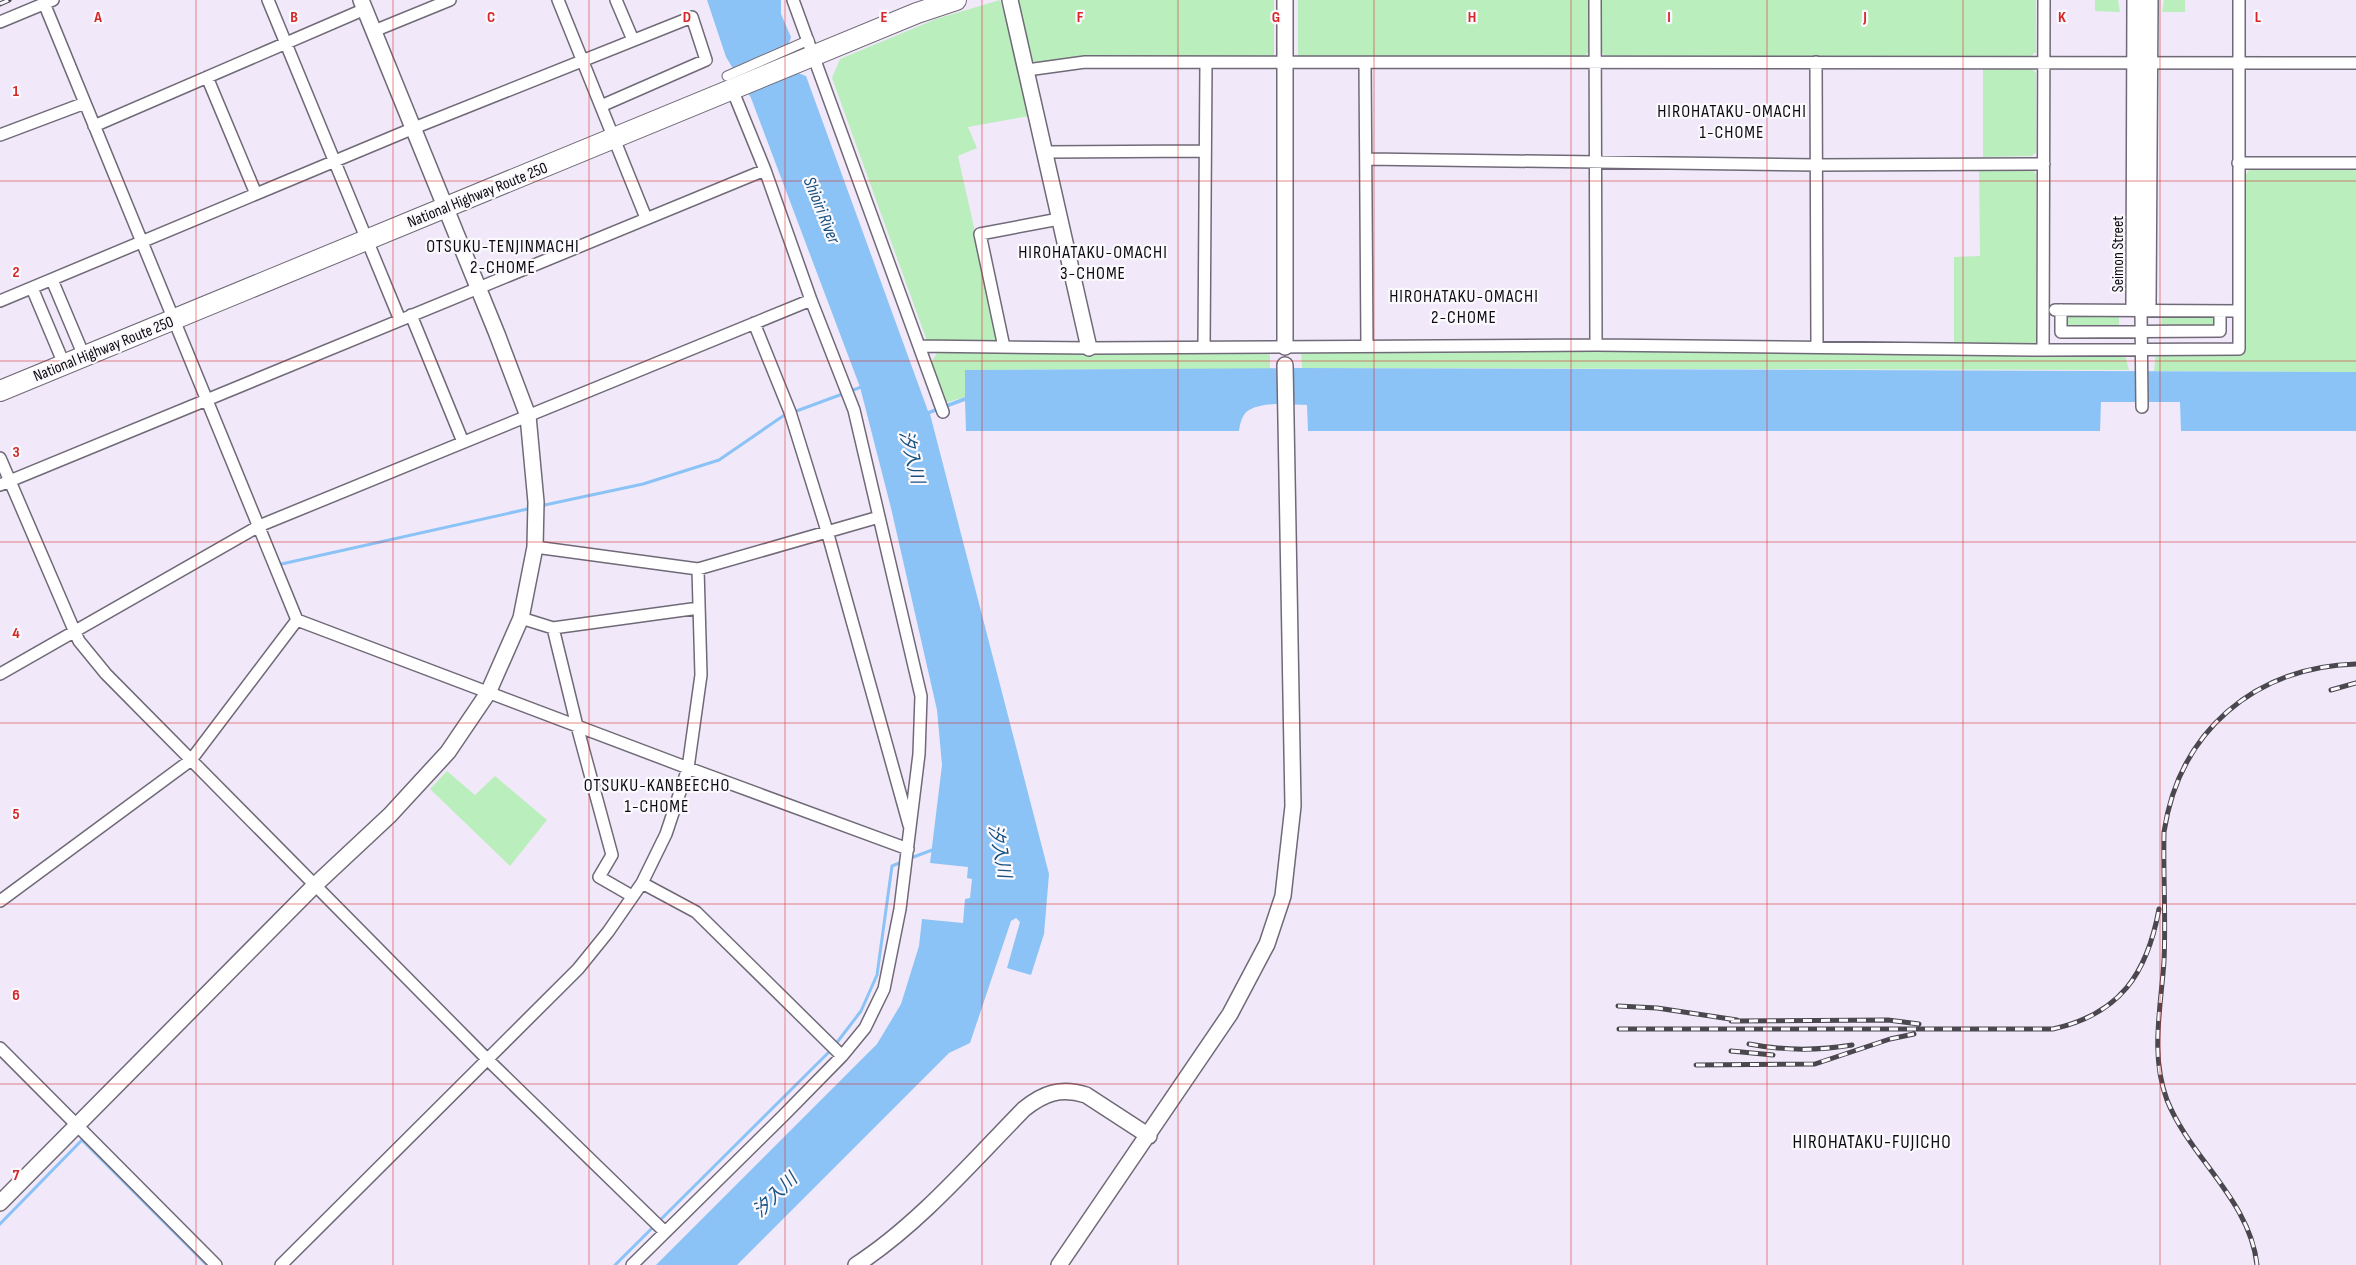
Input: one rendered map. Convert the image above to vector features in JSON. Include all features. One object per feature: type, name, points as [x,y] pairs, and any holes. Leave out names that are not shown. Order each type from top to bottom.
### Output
[{"type":"highway","name":"National Highway Route 250","points":[[0,390],[613,138],[729,82],[811,47],[956,0]]},
{"type":"street","points":[[268,0],[367,239],[406,317],[463,442]]},
{"type":"street","points":[[374,31],[450,0]]},
{"type":"street","points":[[558,0],[646,218]]},
{"type":"street","points":[[616,0],[633,40]]},
{"type":"street","points":[[793,0],[942,408]]},
{"type":"street","points":[[1010,0],[1089,348]]},
{"type":"street","points":[[1059,1265],[1149,1136],[1230,1014],[1268,944],[1283,896],[1293,806],[1285,347],[1285,0]]},
{"type":"street","points":[[1595,0],[1596,345]]},
{"type":"street","points":[[2044,0],[2044,350]]},
{"type":"street","name":"Seimon Street","points":[[2136,0],[2143,63]]},
{"type":"street","name":"Seimon Street","points":[[2140,311],[2134,304],[2143,63],[2150,0]]},
{"type":"street","points":[[919,346],[1089,348],[1596,345],[2044,350],[2140,348],[2239,349],[2238,0]]},
{"type":"street","points":[[0,22],[48,2],[94,126],[297,620],[908,849]]},
{"type":"street","points":[[0,1203],[314,886],[390,815],[448,752],[488,693],[521,618],[535,547],[536,502],[528,416],[478,286],[363,5],[286,43],[94,126]]},
{"type":"street","points":[[0,301],[414,128],[692,17],[706,60],[601,106]]},
{"type":"street","points":[[1027,70],[1085,62],[2356,63]]},
{"type":"street","points":[[1816,62],[1817,347]]},
{"type":"street","points":[[1204,347],[1206,63]]},
{"type":"street","points":[[1365,63],[1366,346]]},
{"type":"street","points":[[207,77],[256,194]]},
{"type":"street","points":[[632,1265],[842,1056],[865,1028],[884,989],[900,909],[919,754],[921,696],[854,410],[811,300],[765,170],[729,82]]},
{"type":"street","points":[[0,135],[85,103]]},
{"type":"street","points":[[1046,152],[1205,151]]},
{"type":"street","points":[[1366,159],[1816,165],[2044,164]]},
{"type":"street","points":[[2238,163],[2356,163]]},
{"type":"street","points":[[5,483],[478,286],[765,170]]},
{"type":"street","points":[[1004,347],[980,234],[1059,219]]},
{"type":"street","points":[[52,280],[84,356]]},
{"type":"street","points":[[32,288],[64,364]]},
{"type":"street","points":[[0,674],[259,526],[811,300]]},
{"type":"street","points":[[2044,310],[2238,311]]},
{"type":"street","points":[[2061,310],[2061,332],[2220,331],[2220,311]]},
{"type":"street","points":[[2140,311],[2142,406]]},
{"type":"street","points":[[754,323],[790,412],[826,531],[910,831]]},
{"type":"street","points":[[0,458],[5,483],[79,641],[106,674],[487,1059],[665,1232]]},
{"type":"street","points":[[535,547],[698,568],[879,517]]},
{"type":"street","points":[[281,1265],[578,969],[608,932],[642,883],[666,834],[688,768],[701,675],[698,568]]},
{"type":"street","points":[[521,618],[553,628],[699,608]]},
{"type":"street","points":[[0,901],[191,760],[297,620]]},
{"type":"street","points":[[553,628],[612,855],[599,877],[632,896]]},
{"type":"street","points":[[642,883],[696,912],[842,1056]]},
{"type":"street","points":[[0,1048],[78,1124],[216,1265]]},
{"type":"street","points":[[856,1265],[882,1248],[904,1229],[1024,1109],[1039,1097],[1054,1091],[1076,1092],[1086,1095],[1149,1136]]},
{"type":"green space","points":[[1000,0],[1004,14],[1008,13],[1029,116],[968,127],[977,148],[958,156],[1000,343],[927,341],[832,78],[840,59],[936,19]]},
{"type":"green space","points":[[1017,0],[1274,0],[1274,57],[1093,56],[1035,62],[1030,59]]},
{"type":"green space","points":[[1298,0],[1590,0],[1589,52],[1585,56],[1298,57]]},
{"type":"green space","points":[[1602,0],[2036,0],[2036,52],[2031,56],[1606,57],[1602,52]]},
{"type":"green space","points":[[2095,0],[2118,0],[2120,12],[2095,11]]},
{"type":"green space","points":[[2164,0],[2185,0],[2185,12],[2162,12]]},
{"type":"green space","points":[[1983,69],[2032,69],[2036,73],[2036,152],[2032,156],[1983,157]]},
{"type":"green space","points":[[2251,168],[2356,169],[2356,372],[2154,371],[2156,352],[2237,352],[2246,349],[2246,174]]},
{"type":"green space","points":[[1979,169],[2032,169],[2036,174],[2036,343],[1954,343],[1954,257],[1980,256]]},
{"type":"green space","points":[[2162,313],[2208,313],[2214,318],[2215,324],[2210,328],[2161,328]]},
{"type":"green space","points":[[2069,314],[2119,314],[2119,328],[2073,328],[2066,323]]},
{"type":"green space","points":[[938,351],[1270,353],[1270,369],[966,370],[965,397],[945,403],[931,363]]},
{"type":"green space","points":[[1301,352],[2124,352],[2129,370],[1302,368]]},
{"type":"green space","points":[[447,771],[475,795],[495,776],[547,820],[510,866],[430,789]]},
{"type":"water","points":[[707,0],[781,0],[781,14],[791,37],[787,49],[798,73],[806,76],[928,411],[965,397],[965,370],[1302,368],[2356,372],[2356,431],[2181,431],[2180,402],[2101,402],[2100,431],[1308,431],[1307,405],[1277,404],[1262,405],[1249,410],[1243,417],[1239,431],[966,431],[965,401],[930,414],[1049,874],[1044,934],[1031,975],[1007,968],[1020,922],[1016,918],[1011,921],[970,1043],[949,1053],[737,1265],[656,1265],[877,1044],[901,1004],[919,946],[922,919],[963,923],[965,899],[970,898],[972,879],[967,878],[968,867],[930,863],[942,765],[937,710],[891,508],[860,387],[751,98],[726,57]]},
{"type":"waterway","points":[[540,506],[643,484],[719,460],[783,416],[864,386]]},
{"type":"waterway","points":[[277,565],[532,508]]},
{"type":"waterway","points":[[908,859],[935,849]]},
{"type":"waterway","points":[[835,1045],[861,1011],[877,975],[892,866],[902,862]]},
{"type":"waterway","points":[[615,1265],[831,1050]]},
{"type":"waterway","points":[[0,1224],[82,1140],[207,1265]]},
{"type":"railway","points":[[0,4],[9,0]]},
{"type":"railway","points":[[2257,1265],[2252,1242],[2243,1220],[2232,1200],[2177,1121],[2167,1100],[2162,1083],[2159,1066],[2158,1031],[2165,945],[2164,832],[2172,796],[2186,764],[2204,736],[2227,712],[2254,692],[2285,677],[2319,668],[2356,664]]},
{"type":"railway","points":[[2331,690],[2356,683]]},
{"type":"railway","points":[[1619,1029],[2053,1029],[2096,1013],[2113,1002],[2127,988],[2138,972],[2147,953],[2159,909]]},
{"type":"railway","points":[[1618,1006],[1657,1008],[1737,1020]]},
{"type":"railway","points":[[1731,1021],[1888,1020],[1919,1024]]},
{"type":"railway","points":[[1696,1065],[1815,1064],[1890,1039],[1914,1034]]},
{"type":"railway","points":[[1749,1044],[1800,1049],[1852,1045]]},
{"type":"railway","points":[[1731,1051],[1773,1055]]},
{"type":"district","name":"HIROHATAKU-OMACHI 1-CHOME","points":[[1732,121]]},
{"type":"district","name":"OTSUKU-TENJINMACHI 2-CHOME","points":[[503,256]]},
{"type":"district","name":"HIROHATAKU-OMACHI 3-CHOME","points":[[1093,262]]},
{"type":"district","name":"HIROHATAKU-OMACHI 2-CHOME","points":[[1464,306]]},
{"type":"district","name":"OTSUKU-KANBEECHO 1-CHOME","points":[[657,795]]},
{"type":"district","name":"HIROHATAKU-FUJICHO","points":[[1872,1141]]},
{"type":"water label","name":"Shioiri River","points":[[822,210]]},
{"type":"water label","name":"汐入川","points":[[912,457]]},
{"type":"water label","name":"汐入川","points":[[1000,851]]},
{"type":"water label","name":"汐入川","points":[[775,1195]]}]
